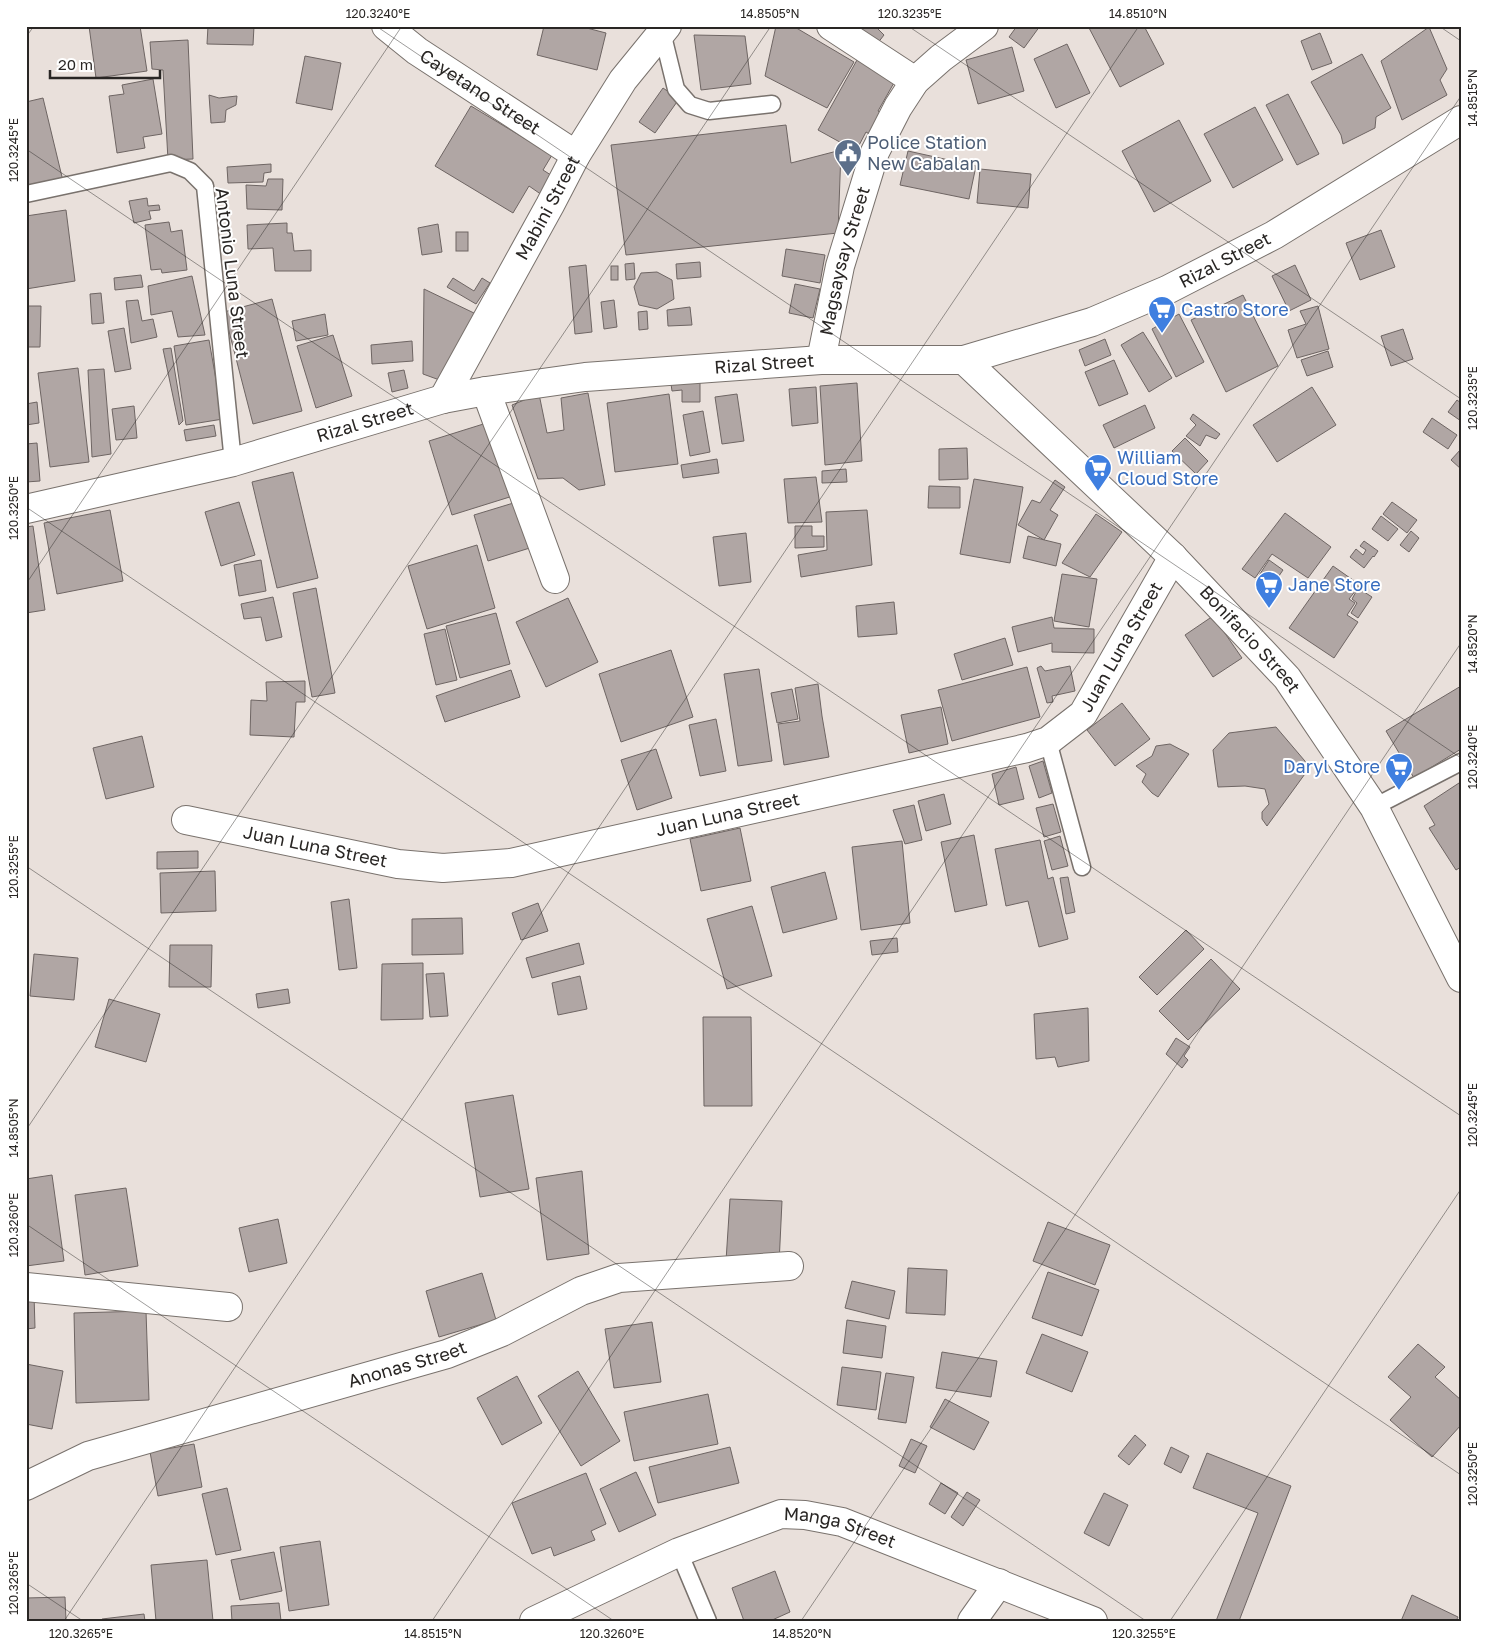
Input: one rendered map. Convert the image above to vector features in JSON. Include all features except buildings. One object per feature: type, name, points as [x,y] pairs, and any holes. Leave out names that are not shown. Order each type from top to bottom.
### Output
[{"type":"street","name":"Cayetano Street","points":[[386,26],[417,51],[576,155]]},
{"type":"street","points":[[831,26],[915,81]]},
{"type":"street","name":"Magsaysay Street","points":[[821,360],[840,266],[875,152],[898,107],[915,81],[941,58],[984,26]]},
{"type":"street","name":"Mabini Street","points":[[443,399],[576,155],[623,80],[665,29]]},
{"type":"street","name":"Rizal Street","points":[[26,509],[233,462],[443,399],[486,391],[586,378],[821,360],[964,360],[1092,322],[1166,290],[1274,235],[1461,120]]},
{"type":"street","name":"Bonifacio Street","points":[[964,360],[1173,556],[1287,678],[1374,807],[1461,978]]},
{"type":"street","points":[[486,391],[555,579]]},
{"type":"street","name":"Juan Luna Street","points":[[186,820],[398,864],[443,868],[511,863],[1027,748],[1048,741],[1083,714],[1173,556]]},
{"type":"street","name":"Anonas Street","points":[[26,1486],[88,1456],[447,1354],[502,1332],[581,1290],[619,1278],[789,1266]]},
{"type":"street","points":[[26,1287],[228,1307]]},
{"type":"street","name":"Manga Street","points":[[534,1621],[679,1552],[782,1514],[806,1515],[842,1522],[1093,1621]]},
{"type":"street","points":[[972,1621],[999,1583]]},
{"type":"lane","points":[[665,29],[676,89],[690,105],[709,111],[772,104]]},
{"type":"lane","name":"Antonio Luna Street","points":[[26,194],[171,163],[190,171],[205,186],[233,462]]},
{"type":"lane","points":[[1048,741],[1082,867]]},
{"type":"lane","points":[[1374,807],[1461,762]]},
{"type":"lane","points":[[679,1552],[708,1621]]},
{"type":"place","name":"Police Station New Cabalan","points":[[848,177]]},
{"type":"place","name":"Castro Store","points":[[1162,334]]},
{"type":"place","name":"William Cloud Store","points":[[1098,492]]},
{"type":"place","name":"Jane Store","points":[[1269,609]]},
{"type":"place","name":"Daryl Store","points":[[1399,791]]}]
